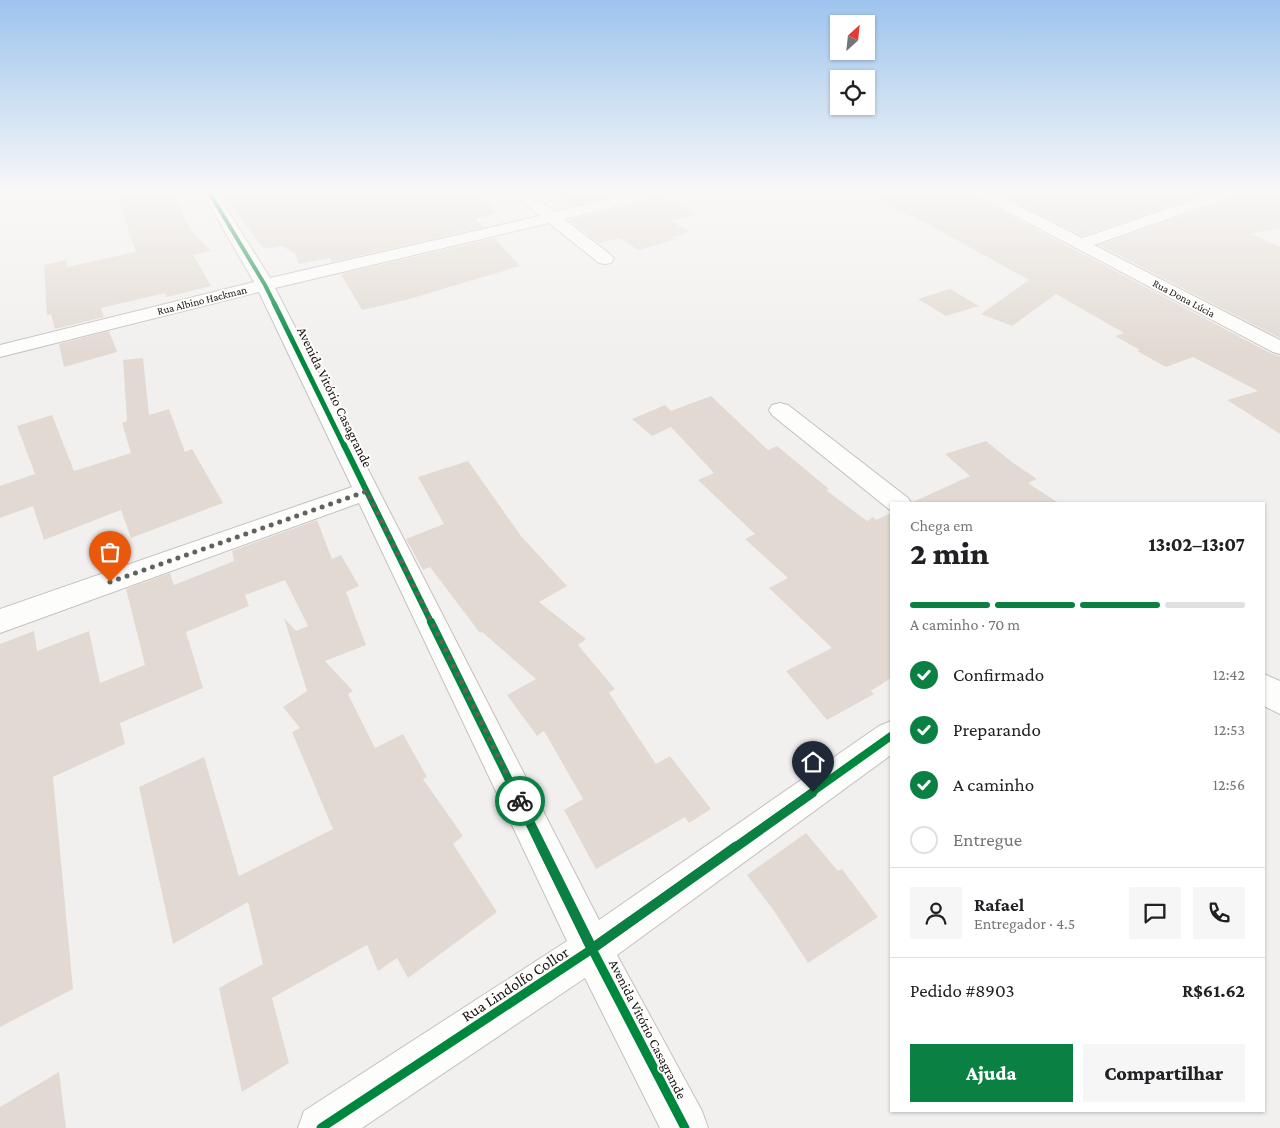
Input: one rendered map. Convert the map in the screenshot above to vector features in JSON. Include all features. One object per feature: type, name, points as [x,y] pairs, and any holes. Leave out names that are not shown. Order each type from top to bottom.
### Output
[{"type":"street","name":"Avenida Vitório Casagrande","points":[[241,245],[265,285],[592,949],[685,1128]]},
{"type":"street","name":"Rua Albino Hackman","points":[[0,351],[435,245]]},
{"type":"street","points":[[586,245],[604,259]]},
{"type":"street","name":"Rua Dona Lúcia","points":[[1081,245],[1280,348]]},
{"type":"street","points":[[780,410],[896,502]]},
{"type":"street","points":[[0,622],[367,491]]},
{"type":"street","points":[[1265,688],[1280,700]]},
{"type":"street","name":"Rua Lindolfo Collor","points":[[321,1128],[592,949],[890,737]]},
{"type":"building","points":[[134,245],[205,245],[211,251],[193,255],[211,286],[167,297],[165,293],[101,308],[104,317],[55,329],[51,314],[47,315],[44,265],[66,260],[67,267],[136,252]]},
{"type":"building","points":[[261,245],[407,245],[332,262],[330,258],[299,264],[295,253],[281,246],[264,249]]},
{"type":"building","points":[[466,245],[500,245],[520,266],[406,300],[362,310],[341,274]]},
{"type":"building","points":[[630,245],[657,245],[638,250]]},
{"type":"building","points":[[965,245],[1065,245],[1272,354],[1280,356],[1280,434],[1227,400],[1258,391],[1193,357],[1166,367],[1115,336],[1124,333],[1056,294],[1012,326],[981,314],[1029,280]]},
{"type":"building","points":[[1099,245],[1275,245],[1280,247],[1280,338]]},
{"type":"building","points":[[950,289],[979,306],[946,316],[918,299]]},
{"type":"building","points":[[109,331],[117,352],[64,367],[59,344]]},
{"type":"building","points":[[143,358],[149,415],[169,409],[185,452],[192,449],[223,503],[131,538],[121,510],[44,540],[33,506],[0,518],[0,486],[35,474],[17,426],[52,415],[74,471],[131,453],[122,423],[127,421],[123,360]]},
{"type":"building","points":[[711,396],[768,450],[777,446],[829,489],[826,490],[867,521],[873,517],[876,520],[890,513],[890,679],[871,691],[874,694],[827,720],[786,671],[832,648],[769,588],[788,578],[745,539],[755,534],[698,480],[714,473],[671,427],[652,436],[632,419],[665,405],[671,411]]},
{"type":"building","points":[[986,441],[1037,479],[1028,483],[1057,502],[913,502],[970,476],[945,454]]},
{"type":"building","points":[[468,461],[521,536],[567,586],[539,602],[586,639],[578,645],[615,689],[609,693],[656,764],[670,756],[711,809],[689,823],[685,817],[596,869],[564,810],[583,799],[544,731],[537,736],[507,695],[536,679],[482,632],[480,633],[430,567],[423,570],[406,539],[444,524],[418,477]]},
{"type":"building","points":[[317,520],[332,559],[341,555],[359,586],[346,592],[366,645],[325,661],[353,691],[348,694],[375,748],[403,734],[427,777],[423,779],[463,836],[453,844],[497,912],[408,978],[397,958],[378,971],[367,945],[272,998],[289,1063],[242,1092],[219,988],[263,964],[248,902],[173,944],[139,787],[204,757],[239,876],[333,829],[292,732],[300,728],[283,707],[307,691],[284,618],[296,631],[308,626],[285,580],[245,595],[249,606],[186,632],[203,688],[120,723],[125,744],[53,777],[73,989],[0,1027],[0,644],[34,631],[37,651],[89,631],[100,683],[145,665],[126,589],[170,573],[174,585],[234,561],[232,551]]},
{"type":"building","points":[[806,833],[838,871],[842,869],[878,917],[808,963],[774,911],[747,875]]},
{"type":"building","points":[[59,1072],[66,1128],[0,1128],[0,1107]]},
{"type":"cycle path","points":[[241,245],[265,285],[592,949],[685,1128]]},
{"type":"cycle path","points":[[321,1128],[592,949],[890,737]]},
{"type":"way so far","points":[[110,582],[367,491],[520,801]]},
{"type":"route","points":[[520,801],[592,949],[813,792]]}]
